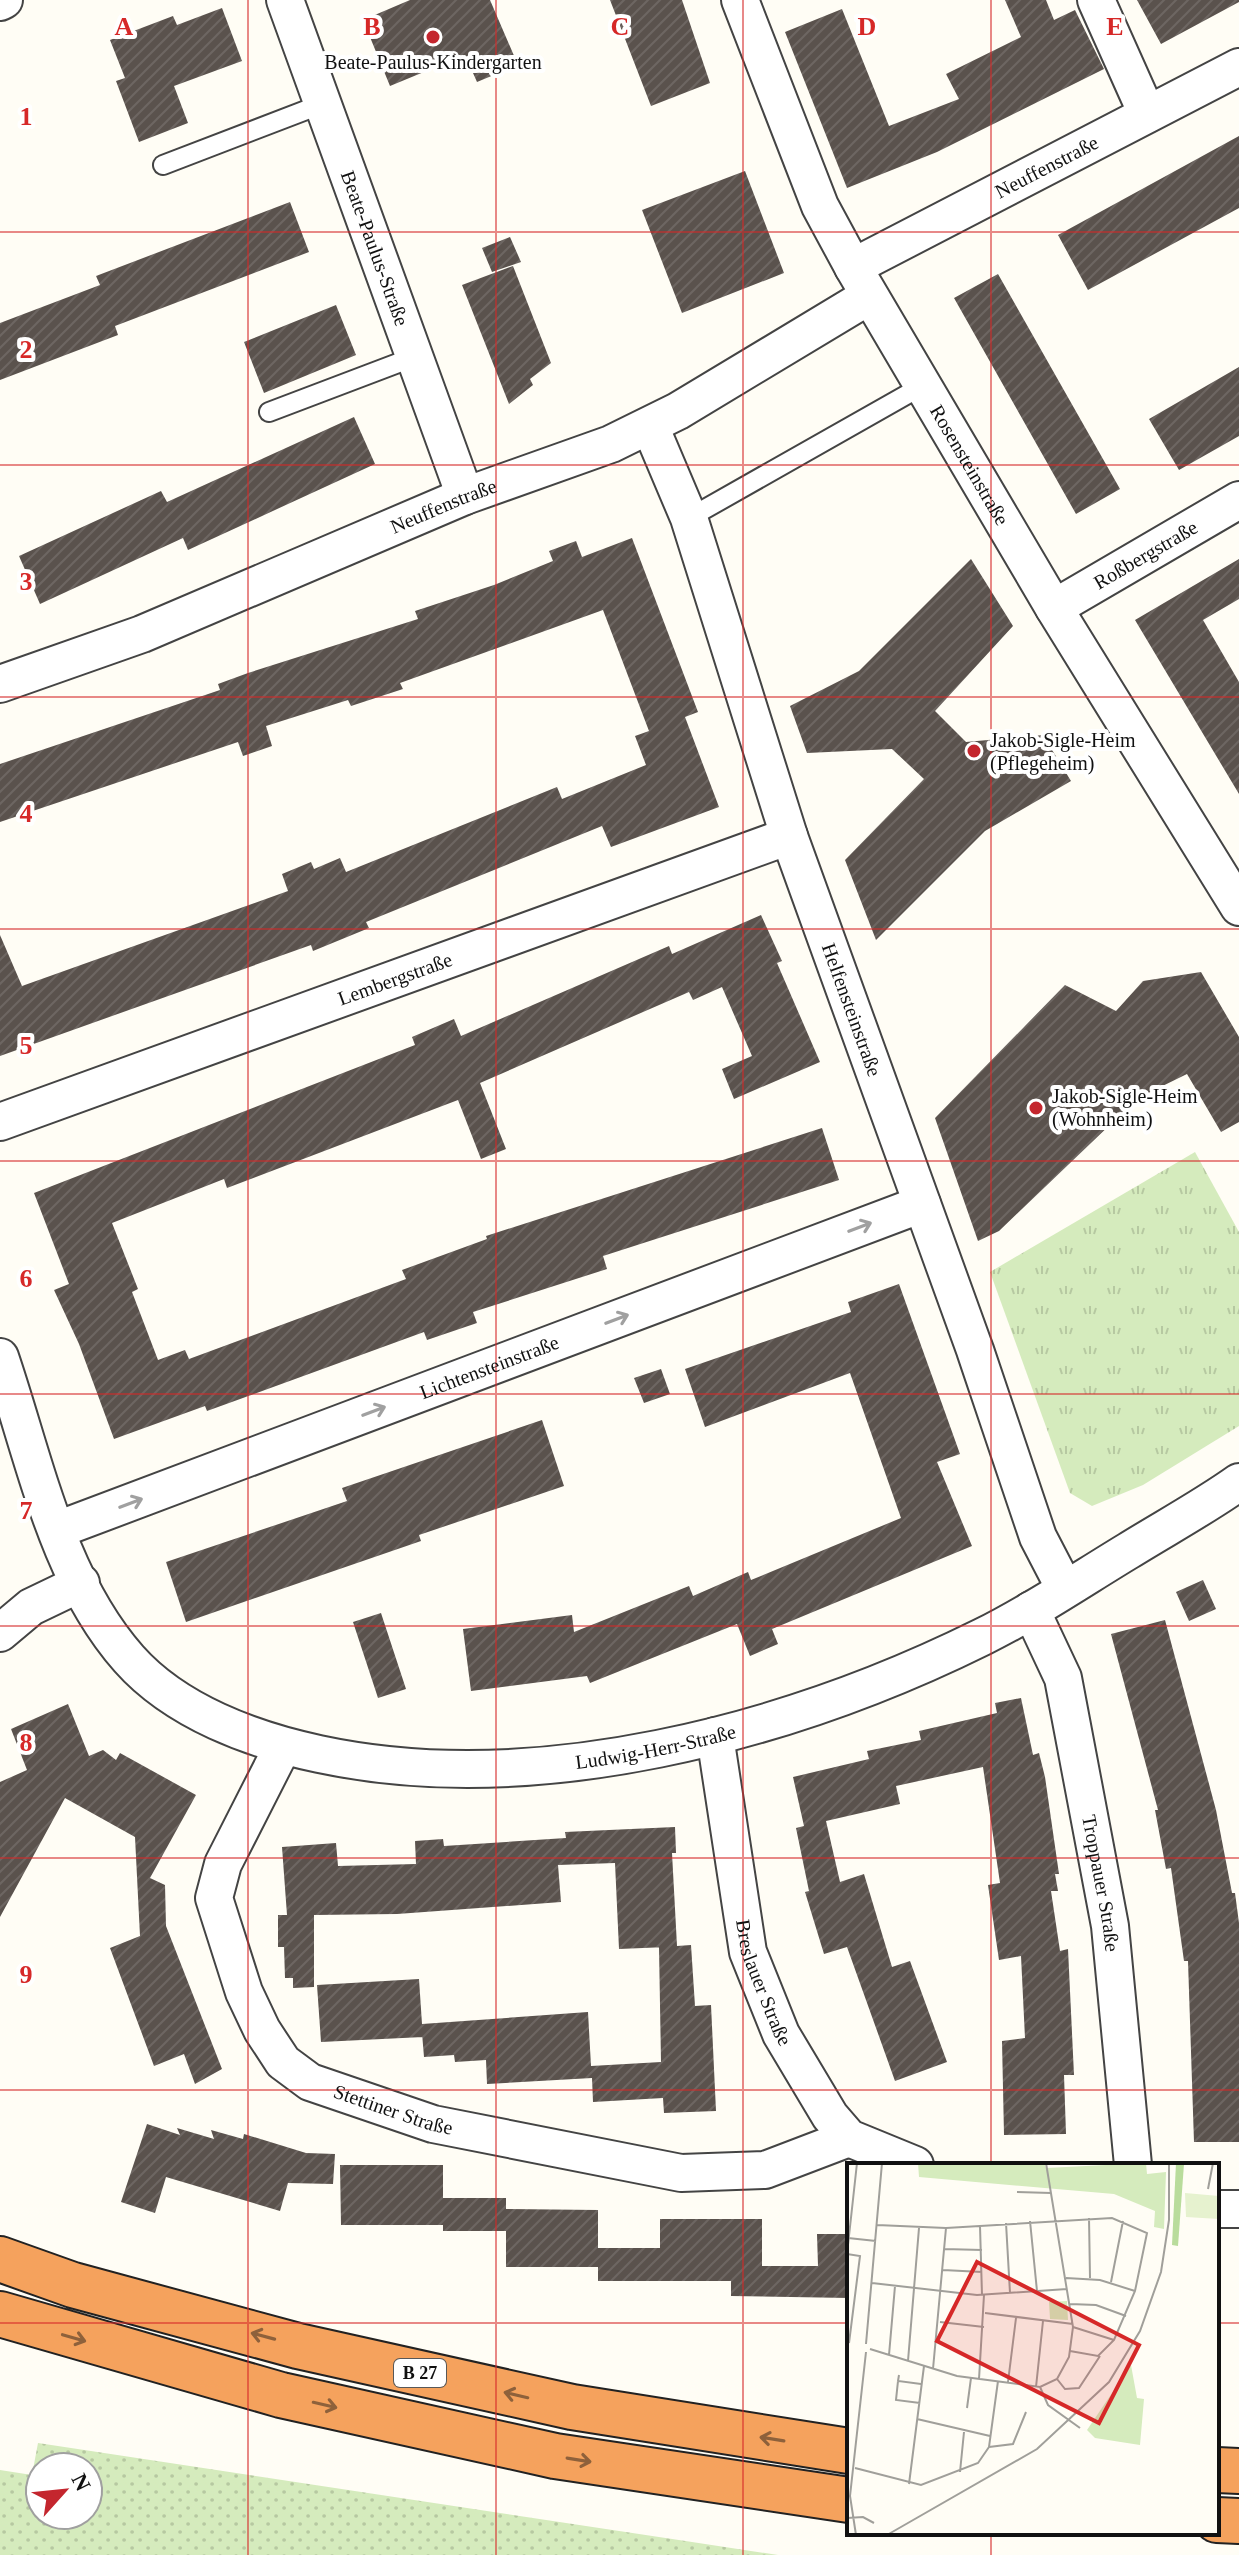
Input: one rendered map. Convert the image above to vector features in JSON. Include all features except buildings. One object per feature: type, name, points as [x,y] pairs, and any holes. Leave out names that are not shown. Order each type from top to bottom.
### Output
[{"type":"highway","name":"B 27","points":[[0,2259],[73,2285],[298,2346],[572,2407],[847,2451]]},
{"type":"highway","points":[[0,2314],[281,2395],[509,2446],[847,2500]]},
{"type":"highway","points":[[1219,2470],[1239,2471]]},
{"type":"highway","points":[[1219,2520],[1239,2521]]},
{"type":"street","name":"Beate-Paulus-Straße","points":[[285,0],[465,496]]},
{"type":"street","name":"Rosensteinstraße","points":[[740,0],[820,206],[861,282],[1054,608],[1239,907]]},
{"type":"street","points":[[1096,0],[1147,114]]},
{"type":"street","name":"Neuffenstraße","points":[[0,684],[142,634],[465,496],[611,444],[650,426],[861,282],[1147,114],[1239,67]]},
{"type":"street","name":"Helfensteinstraße","points":[[650,426],[689,518],[789,836],[1038,1537],[1065,1589]]},
{"type":"street","name":"Roßbergstraße","points":[[1054,608],[1239,500]]},
{"type":"street","name":"Lembergstraße","points":[[0,1122],[789,836]]},
{"type":"street","name":"Lichtensteinstraße","points":[[57,1530],[922,1204]]},
{"type":"street","name":"Ludwig-Herr-Straße","points":[[0,1357],[57,1530],[81,1583],[129,1659],[159,1686],[217,1721],[283,1746],[367,1764],[438,1769],[572,1762],[633,1754],[715,1736],[823,1702],[919,1666],[1031,1610],[1239,1482]]},
{"type":"street","points":[[0,1633],[31,1607],[81,1583]]},
{"type":"street","name":"Troppauer Straße","points":[[1031,1610],[1063,1678],[1110,1926],[1133,2163]]},
{"type":"street","name":"Breslauer Straße","points":[[715,1736],[748,1952],[781,2034],[830,2116],[849,2138],[910,2163]]},
{"type":"street","name":"Stettiner Straße","points":[[283,1746],[223,1864],[214,1898],[234,1963],[262,2030],[283,2062],[310,2082],[433,2124],[681,2173],[765,2170],[849,2138]]},
{"type":"lane","points":[[163,165],[322,104]]},
{"type":"lane","points":[[269,412],[414,357]]},
{"type":"lane","points":[[689,518],[922,386]]},
{"type":"green space","points":[[1195,1152],[1239,1232],[1239,1426],[1143,1485],[1092,1506],[1070,1493],[990,1272]]},
{"type":"green space","points":[[38,2443],[91,2451],[36,2451]]},
{"type":"green space","points":[[104,2453],[778,2555],[0,2555],[0,2470],[24,2474],[24,2531],[104,2531]]},
{"type":"place","name":"Beate-Paulus-Kindergarten","points":[[433,37]]},
{"type":"place","name":"Jakob-Sigle-Heim (Pflegeheim)","points":[[974,751]]},
{"type":"place","name":"Jakob-Sigle-Heim (Wohnheim)","points":[[1036,1108]]}]
